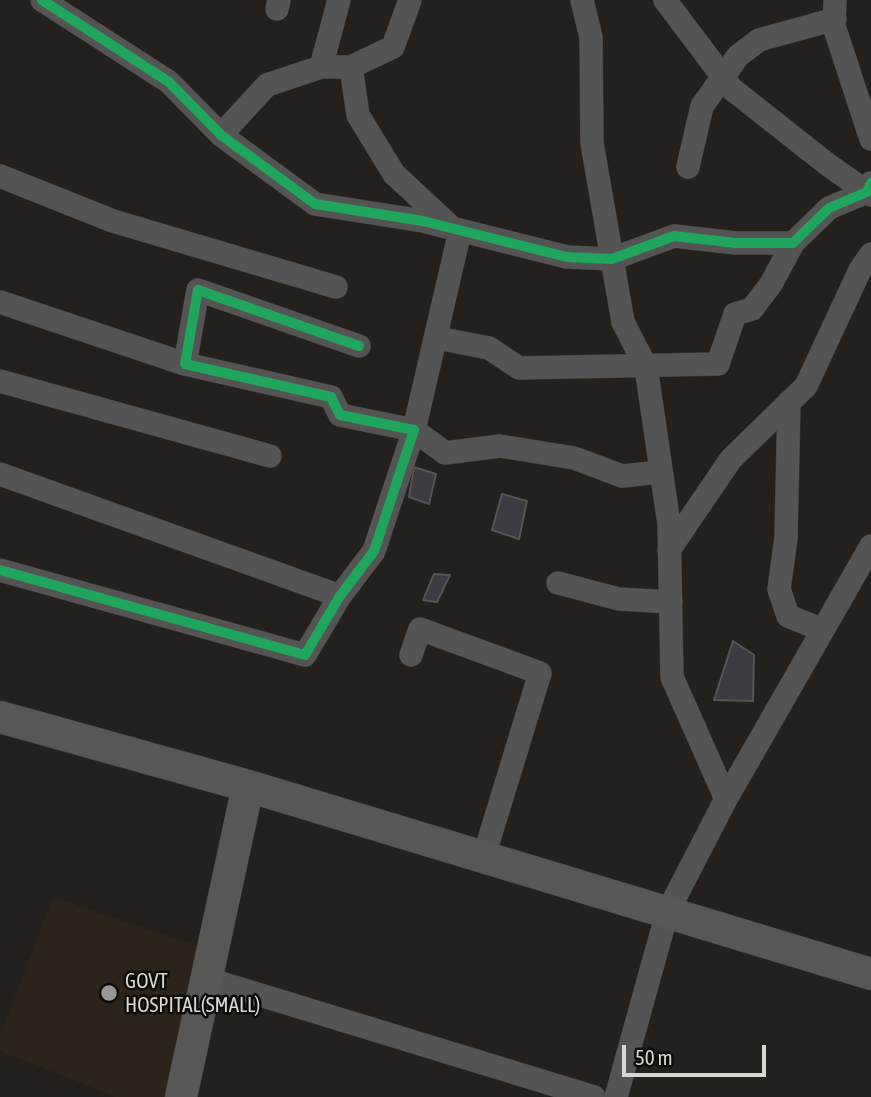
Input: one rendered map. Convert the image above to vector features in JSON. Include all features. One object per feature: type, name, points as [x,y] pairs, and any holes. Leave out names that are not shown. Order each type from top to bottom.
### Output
[{"type":"main road","points":[[0,716],[248,786],[871,974]]},
{"type":"main road","points":[[181,1097],[208,979],[210,950],[216,935],[248,786]]},
{"type":"street","points":[[42,0],[169,82],[221,135],[315,204],[423,221],[567,257],[612,259],[674,236],[736,243],[793,243]]},
{"type":"street","points":[[321,67],[339,0]]},
{"type":"street","points":[[221,135],[267,85],[321,67],[351,67],[393,47],[410,0]]},
{"type":"street","points":[[582,0],[592,37],[592,143],[623,321],[646,367],[661,472],[669,550],[672,677],[726,799]]},
{"type":"street","points":[[665,0],[721,78],[827,164],[870,190]]},
{"type":"street","points":[[688,167],[702,106],[738,56],[759,40],[835,9],[834,26],[871,139]]},
{"type":"street","points":[[351,67],[358,115],[394,174],[458,231]]},
{"type":"street","points":[[0,176],[113,220],[336,287]]},
{"type":"street","points":[[436,338],[489,348],[519,368],[718,364],[735,314],[752,309],[771,284],[793,243],[829,208],[870,190]]},
{"type":"street","points":[[0,570],[305,655],[340,596],[374,551],[414,430],[458,231]]},
{"type":"street","points":[[669,550],[731,459],[806,386],[860,270],[871,254]]},
{"type":"street","points":[[185,363],[198,289],[359,346]]},
{"type":"street","points":[[0,302],[185,363],[331,397],[340,415],[414,430],[445,453],[500,446],[574,458],[622,476],[661,472]]},
{"type":"street","points":[[0,381],[270,456]]},
{"type":"street","points":[[789,402],[786,538],[779,589],[788,616],[823,630]]},
{"type":"street","points":[[0,474],[340,596]]},
{"type":"street","points":[[616,1097],[667,914],[726,799],[871,546]]},
{"type":"street","points":[[558,583],[619,599],[671,602]]},
{"type":"street","points":[[411,655],[420,629],[540,673],[484,856]]},
{"type":"street","points":[[208,979],[594,1097]]},
{"type":"shaded area","name":"GOVT HOSPITAL(SMALL)","points":[[53,897],[210,950],[180,1097],[116,1097],[0,1051],[0,1036]]},
{"type":"building","points":[[414,467],[436,474],[429,504],[409,497]]},
{"type":"building","points":[[502,494],[527,501],[519,539],[492,530]]},
{"type":"building","points":[[434,574],[450,575],[437,602],[423,600]]},
{"type":"building","points":[[733,641],[754,655],[753,701],[714,700]]},
{"type":"cycle path","points":[[42,0],[169,82],[221,135],[315,204],[423,221],[567,257],[612,259],[674,236],[736,243],[793,243],[829,208],[867,192],[871,183]]},
{"type":"cycle path","points":[[0,570],[305,655],[340,596],[374,551],[414,430],[340,415],[331,397],[185,364],[198,290],[359,346]]},
{"type":"place","name":"GOVT HOSPITAL(SMALL)","points":[[109,993]]}]
